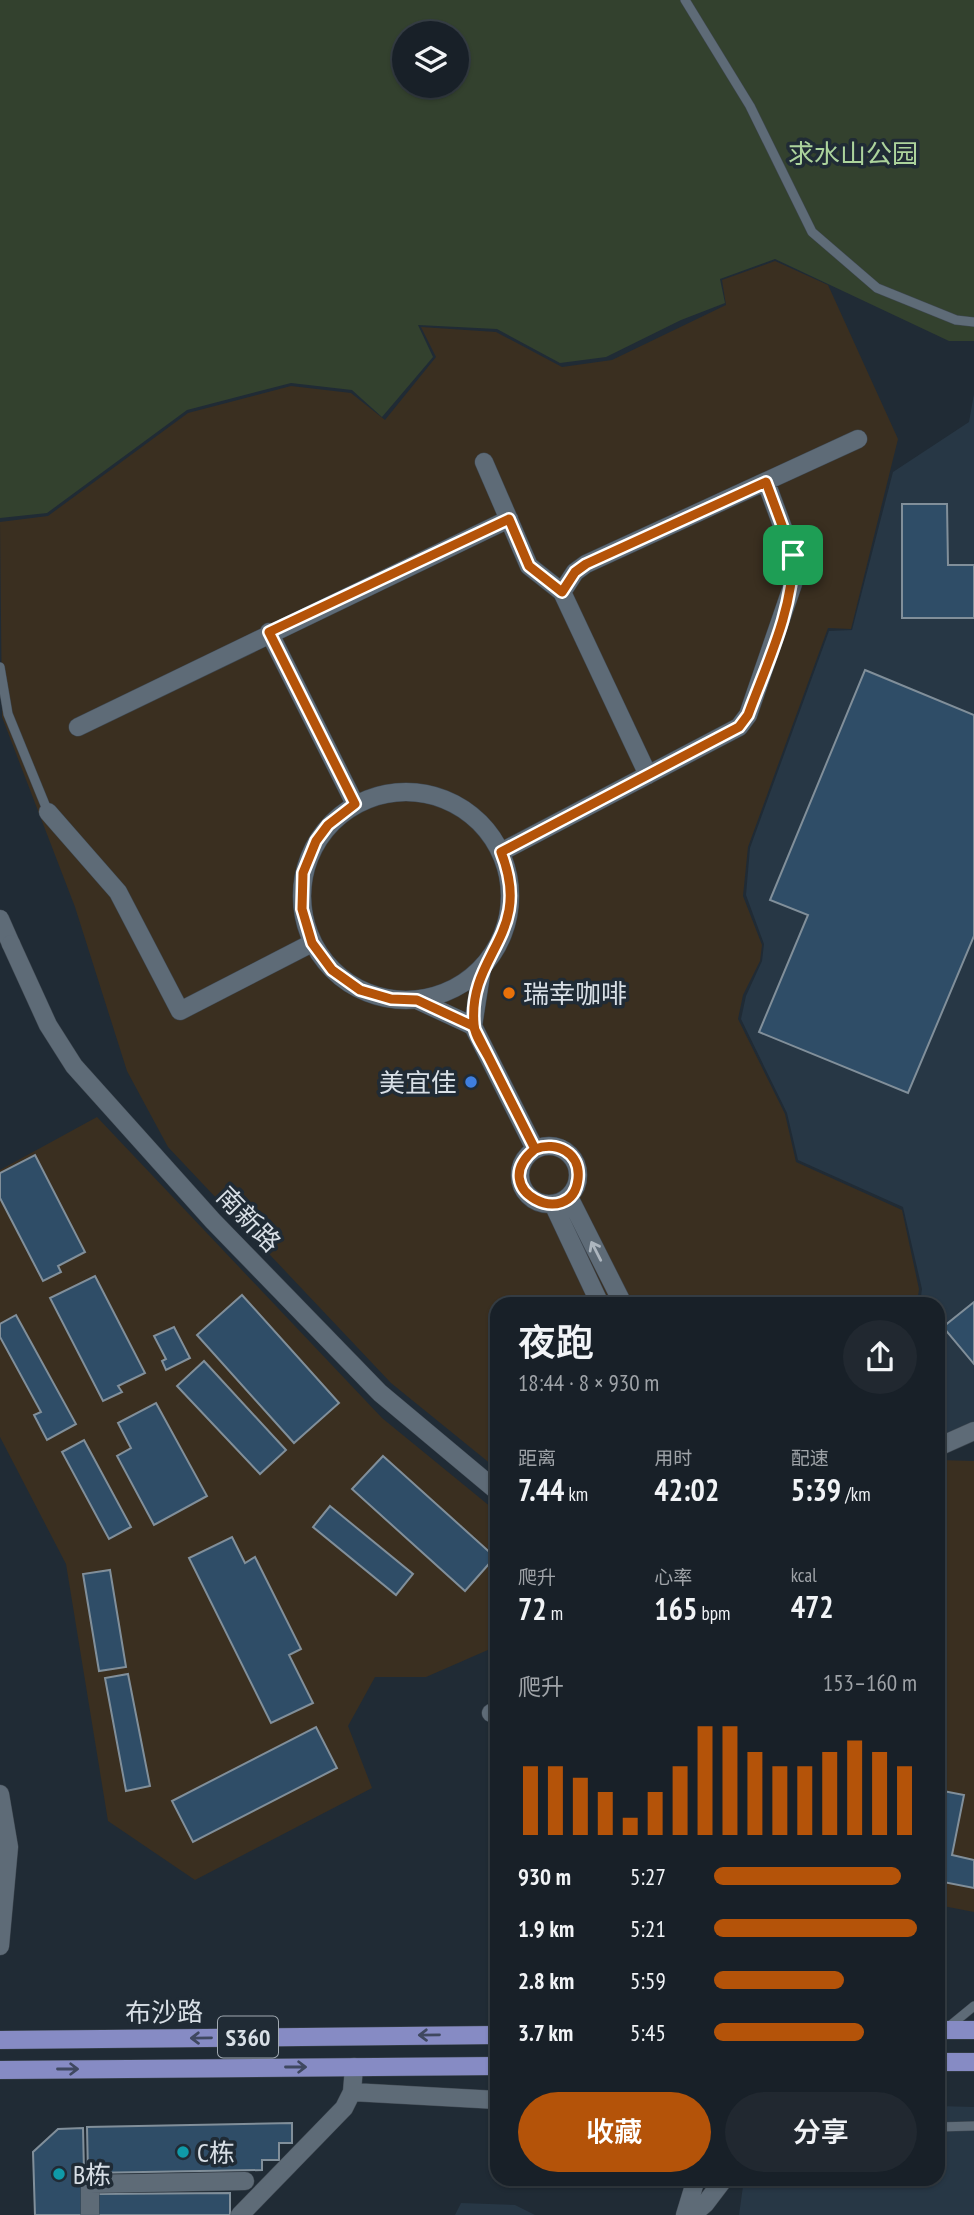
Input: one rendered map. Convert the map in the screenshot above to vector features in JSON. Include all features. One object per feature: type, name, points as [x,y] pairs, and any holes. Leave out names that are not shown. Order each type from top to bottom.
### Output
[{"type":"main road","points":[[945,2030],[974,2030]]},
{"type":"main road","name":"布沙路","points":[[0,2039],[490,2035]]},
{"type":"main road","points":[[945,2062],[974,2062]]},
{"type":"main road","name":"S360","points":[[0,2070],[490,2066]]},
{"type":"street","points":[[562,592],[575,572],[586,564],[858,439]]},
{"type":"street","points":[[484,462],[529,566],[562,592],[648,775]]},
{"type":"street","points":[[501,852],[739,727],[748,715],[793,584],[793,555],[766,482]]},
{"type":"street","points":[[78,727],[269,632],[509,519]]},
{"type":"street","points":[[269,632],[355,804]]},
{"type":"street","points":[[392,793],[418,793],[442,798],[473,816],[490,834],[501,852],[510,884],[508,920],[502,939],[482,968],[453,989],[417,1000],[391,999],[360,990],[332,970],[312,943],[302,909],[303,873],[316,841],[328,825],[355,804],[392,793]]},
{"type":"street","points":[[48,812],[118,892],[180,1012],[312,943]]},
{"type":"street","name":"南新路","points":[[0,919],[8,950],[48,1025],[74,1066],[213,1221],[380,1393],[490,1485]]},
{"type":"street","points":[[482,968],[473,1026],[535,1149]]},
{"type":"street","points":[[417,1000],[473,1026]]},
{"type":"street","points":[[554,1146],[570,1154],[577,1164],[578,1181],[561,1201],[535,1201],[522,1187],[520,1170],[527,1155],[535,1149],[554,1146]]},
{"type":"street","points":[[561,1201],[597,1297]]},
{"type":"street","points":[[561,1201],[619,1297]]},
{"type":"street","points":[[945,1444],[974,1431]]},
{"type":"street","points":[[0,1794],[9,1847],[0,1947]]},
{"type":"street","points":[[240,2215],[344,2108],[352,2092],[354,2067]]},
{"type":"street","points":[[352,2092],[490,2100]]},
{"type":"street","points":[[90,2215],[87,2196],[90,2184],[124,2178],[221,2176],[245,2181]]},
{"type":"street","points":[[685,2215],[694,2186]]},
{"type":"street","points":[[692,2215],[705,2204],[718,2186]]},
{"type":"lane","points":[[685,0],[750,106],[812,232],[877,288],[956,320],[974,322]]},
{"type":"lane","points":[[0,667],[8,714],[48,812]]},
{"type":"lane","points":[[945,2028],[974,2006]]},
{"type":"lane","points":[[945,2127],[974,2126]]},
{"type":"shaded area","points":[[775,261],[828,285],[898,439],[851,629],[828,628],[748,847],[743,896],[762,945],[760,961],[743,995],[738,1019],[785,1114],[796,1162],[902,1210],[919,1289],[918,1297],[490,1297],[490,1463],[391,1383],[168,1147],[127,1071],[75,907],[2,717],[0,522],[48,516],[188,413],[291,386],[351,393],[385,420],[436,357],[421,327],[496,332],[562,367],[612,360],[726,305],[722,280]]},
{"type":"shaded area","points":[[974,394],[974,1422],[945,1436],[945,1297],[921,1297],[922,1289],[903,1207],[798,1160],[787,1113],[741,1019],[746,996],[762,961],[764,944],[746,895],[750,848],[829,631],[852,630],[893,472],[969,422]]},
{"type":"shaded area","points":[[97,1117],[382,1418],[490,1506],[490,1649],[426,1677],[375,1677],[348,1726],[372,1788],[195,1880],[108,1821],[66,1564],[0,1437],[0,1170]]},
{"type":"shaded area","points":[[945,1460],[974,1461],[974,1912],[945,1906]]},
{"type":"shaded area","points":[[945,2106],[974,2107],[974,2215],[739,2215],[743,2186],[945,2186]]},
{"type":"shaded area","points":[[461,2203],[515,2205],[535,2215],[455,2215]]},
{"type":"green space","name":"求水山公园","points":[[0,0],[974,0],[974,341],[949,341],[775,259],[720,279],[725,303],[681,320],[606,357],[560,363],[497,329],[418,325],[433,357],[382,417],[352,390],[291,383],[187,410],[47,513],[0,518]]},
{"type":"building","points":[[902,504],[947,504],[948,565],[974,565],[974,618],[902,618]]},
{"type":"building","points":[[865,670],[974,715],[974,936],[908,1093],[759,1032],[808,915],[770,900]]},
{"type":"building","points":[[35,1155],[85,1252],[58,1266],[61,1272],[43,1281],[0,1198],[0,1173]]},
{"type":"building","points":[[95,1276],[145,1373],[118,1386],[122,1392],[103,1401],[50,1298]]},
{"type":"building","points":[[242,1295],[339,1403],[294,1443],[197,1335]]},
{"type":"building","points":[[974,1302],[974,1364],[945,1329],[945,1325]]},
{"type":"building","points":[[16,1315],[76,1424],[47,1440],[34,1415],[41,1412],[0,1337],[0,1324]]},
{"type":"building","points":[[174,1327],[190,1358],[166,1370],[162,1361],[166,1359],[154,1336]]},
{"type":"building","points":[[204,1361],[286,1450],[260,1474],[177,1386]]},
{"type":"building","points":[[156,1403],[207,1496],[154,1525],[117,1456],[131,1448],[118,1423]]},
{"type":"building","points":[[84,1440],[131,1527],[109,1539],[62,1452]]},
{"type":"building","points":[[383,1456],[490,1552],[490,1563],[465,1591],[352,1489]]},
{"type":"building","points":[[330,1506],[413,1574],[396,1595],[313,1527]]},
{"type":"building","points":[[232,1537],[245,1563],[255,1557],[301,1649],[289,1655],[313,1703],[271,1723],[189,1558]]},
{"type":"building","points":[[110,1570],[126,1667],[99,1671],[83,1574]]},
{"type":"building","points":[[128,1674],[150,1786],[126,1791],[105,1678]]},
{"type":"building","points":[[316,1727],[337,1768],[193,1842],[172,1801]]},
{"type":"building","points":[[945,1791],[964,1795],[952,1855],[974,1860],[974,1888],[945,1882]]},
{"type":"building","name":"C栋","points":[[292,2123],[292,2143],[279,2143],[279,2160],[262,2160],[262,2170],[88,2173],[87,2127]]},
{"type":"building","name":"B栋","points":[[83,2128],[85,2215],[35,2215],[33,2152],[58,2129]]},
{"type":"building","points":[[230,2193],[230,2215],[95,2215],[94,2194]]},
{"type":"place","name":"瑞幸咖啡","points":[[509,993]]},
{"type":"place","name":"美宜佳","points":[[471,1082]]},
{"type":"place","name":"C栋","points":[[183,2152]]},
{"type":"place","name":"B栋","points":[[59,2174]]},
{"type":"route","points":[[793,555],[766,482],[586,564],[575,572],[562,592],[529,566],[509,519],[269,632],[355,804],[328,825],[316,841],[303,873],[302,909],[312,943],[332,970],[360,990],[391,999],[417,1000],[451,1013],[473,1026],[535,1149],[527,1155],[520,1170],[522,1187],[535,1201],[553,1204],[569,1197],[574,1192],[579,1170],[570,1154],[561,1148],[543,1146],[535,1149],[504,1088],[473,1026],[482,968],[494,954],[508,920],[510,884],[501,852],[739,727],[748,715],[781,625],[793,584],[793,555]]}]
